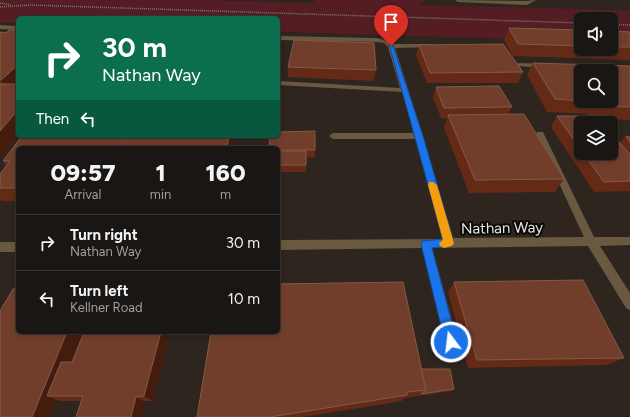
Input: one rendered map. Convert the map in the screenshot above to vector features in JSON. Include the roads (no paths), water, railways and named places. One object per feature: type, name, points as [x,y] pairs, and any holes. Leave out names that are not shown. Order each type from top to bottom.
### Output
[{"type":"street","points":[[458,0],[527,3],[533,0]]},
{"type":"street","points":[[0,27],[16,28]]},
{"type":"street","points":[[280,38],[377,40],[386,42],[391,46],[419,136],[449,243]]},
{"type":"street","points":[[391,46],[435,45]]},
{"type":"street","points":[[519,65],[551,66]]},
{"type":"street","points":[[280,83],[405,90]]},
{"type":"street","points":[[540,134],[591,241],[630,304]]},
{"type":"street","points":[[333,136],[419,136]]},
{"type":"street","name":"Nathan Way","points":[[280,245],[630,241]]},
{"type":"street","points":[[426,244],[455,356]]},
{"type":"street","points":[[0,247],[16,247]]}]
